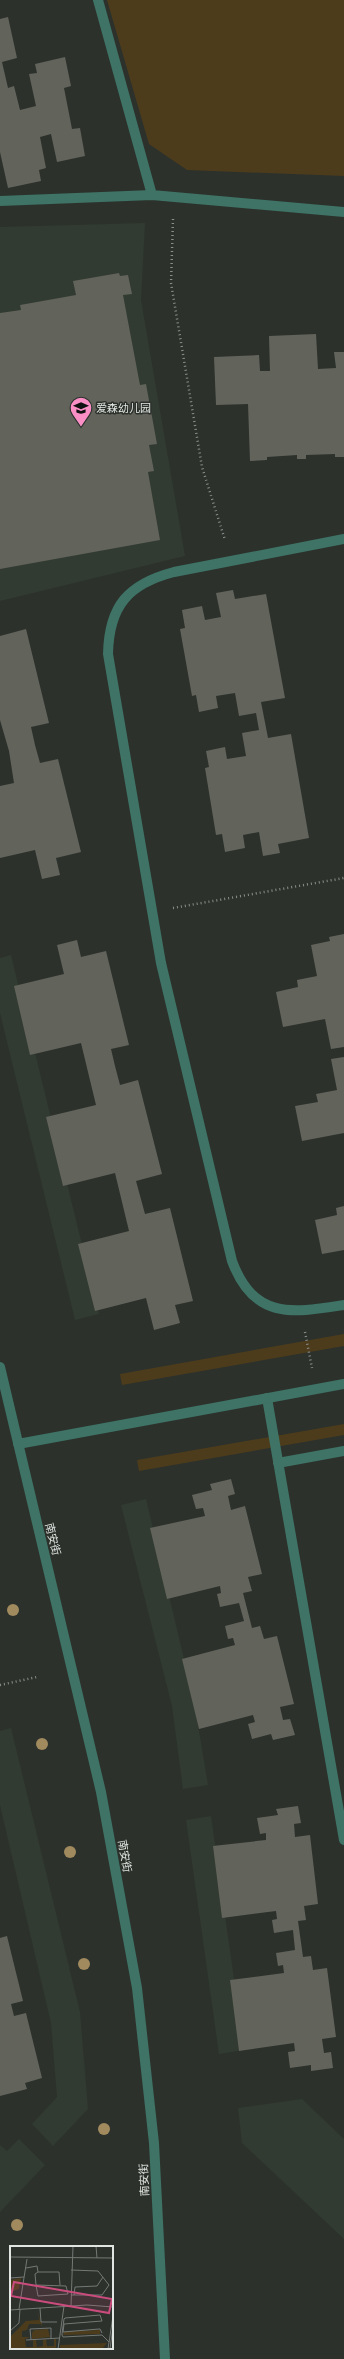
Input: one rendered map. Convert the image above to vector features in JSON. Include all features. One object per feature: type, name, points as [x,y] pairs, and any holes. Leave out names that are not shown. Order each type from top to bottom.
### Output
[{"type":"street","points":[[98,0],[152,196]]},
{"type":"street","points":[[0,201],[152,196],[344,212]]},
{"type":"street","points":[[344,539],[174,572],[150,579],[139,584],[118,606],[108,635],[108,654],[161,963],[232,1261],[238,1276],[247,1289],[260,1300],[287,1311],[302,1312],[344,1305]]},
{"type":"street","name":"南安街","points":[[0,1367],[101,1792],[137,1988],[154,2143],[165,2359]]},
{"type":"street","points":[[18,1444],[344,1384]]},
{"type":"street","points":[[268,1398],[344,1840]]},
{"type":"street","points":[[278,1463],[344,1451]]},
{"type":"path","points":[[173,197],[172,290],[202,467],[231,561]]},
{"type":"path","points":[[152,912],[344,878]]},
{"type":"path","points":[[302,1312],[316,1389]]},
{"type":"path","points":[[0,1685],[37,1677]]},
{"type":"shaded area","points":[[107,0],[344,0],[344,176],[187,170],[149,144]]},
{"type":"shaded area","name":"爱森幼儿园","points":[[145,223],[141,300],[185,556],[0,601],[0,227]]},
{"type":"shaded area","points":[[11,955],[99,1314],[75,1320],[0,1013],[0,958]]},
{"type":"shaded area","points":[[344,1334],[344,1346],[122,1385],[120,1374]]},
{"type":"shaded area","points":[[344,1424],[344,1435],[139,1471],[137,1460]]},
{"type":"shaded area","points":[[146,1499],[194,1701],[208,1785],[183,1789],[172,1706],[121,1505]]},
{"type":"shaded area","points":[[11,1728],[80,2012],[88,2109],[53,2146],[32,2124],[57,2097],[51,2023],[0,1805],[0,1731]]},
{"type":"shaded area","points":[[211,1816],[244,2050],[219,2054],[186,1820]]},
{"type":"shaded area","points":[[302,2099],[344,2139],[344,2239],[242,2143],[238,2108]]},
{"type":"shaded area","points":[[19,2139],[45,2165],[0,2212],[0,2145],[7,2151]]},
{"type":"building","points":[[8,17],[17,58],[2,62],[8,88],[14,86],[20,110],[36,106],[29,74],[37,73],[35,64],[65,57],[71,86],[64,88],[72,129],[80,128],[85,156],[57,162],[51,134],[40,137],[46,168],[39,170],[41,181],[8,188],[0,152],[0,19]]},
{"type":"building","name":"爱森幼儿园","points":[[119,273],[120,276],[128,275],[132,294],[123,295],[140,385],[146,384],[157,444],[149,445],[154,471],[148,472],[160,540],[0,569],[0,313],[21,310],[20,305],[76,295],[73,281]]},
{"type":"building","points":[[316,334],[318,369],[336,368],[334,352],[344,352],[344,457],[335,457],[335,454],[306,455],[306,459],[297,459],[297,455],[267,457],[267,460],[250,461],[248,404],[216,405],[214,357],[259,355],[260,371],[270,371],[269,336]]},
{"type":"building","points":[[233,590],[235,599],[266,594],[285,698],[261,702],[268,738],[291,734],[309,838],[278,844],[280,853],[263,856],[259,832],[243,835],[245,848],[225,852],[222,834],[216,835],[205,768],[209,767],[206,751],[225,747],[227,759],[246,756],[242,733],[259,730],[256,713],[239,716],[235,693],[216,696],[218,708],[199,712],[196,695],[192,696],[180,629],[185,628],[182,610],[202,606],[205,620],[221,617],[216,593]]},
{"type":"building","points":[[26,629],[49,723],[31,727],[35,745],[40,763],[58,759],[81,852],[56,858],[60,875],[42,879],[35,850],[0,858],[0,786],[14,783],[9,751],[0,720],[0,636]]},
{"type":"building","points":[[344,934],[344,1047],[331,1049],[325,1019],[283,1027],[276,992],[298,987],[297,980],[317,976],[311,945],[330,941],[329,937]]},
{"type":"building","points":[[77,940],[81,957],[106,951],[129,1045],[111,1049],[115,1066],[120,1085],[138,1080],[162,1174],[136,1181],[145,1214],[170,1208],[193,1301],[175,1305],[180,1323],[154,1330],[146,1298],[95,1311],[78,1244],[129,1231],[115,1173],[63,1186],[46,1117],[96,1105],[81,1043],[30,1055],[14,986],[64,974],[57,945]]},
{"type":"building","points":[[344,1057],[344,1133],[302,1141],[295,1106],[318,1102],[316,1094],[337,1090],[331,1059]]},
{"type":"building","points":[[344,1206],[344,1250],[322,1254],[315,1220],[337,1215],[336,1208]]},
{"type":"building","points":[[231,1479],[235,1494],[228,1496],[231,1510],[245,1506],[262,1574],[248,1577],[252,1591],[243,1593],[252,1628],[260,1626],[264,1639],[277,1636],[294,1704],[280,1707],[283,1720],[290,1719],[295,1735],[273,1740],[271,1734],[252,1739],[248,1724],[255,1722],[253,1715],[199,1729],[182,1659],[235,1645],[233,1638],[228,1639],[225,1626],[244,1621],[239,1603],[220,1607],[217,1594],[221,1593],[220,1586],[167,1599],[150,1528],[205,1516],[203,1508],[196,1509],[192,1495],[212,1490],[210,1484]]},
{"type":"building","points":[[298,1806],[301,1823],[294,1824],[295,1837],[310,1835],[318,1904],[304,1906],[306,1920],[298,1921],[303,1957],[311,1956],[313,1970],[327,1968],[336,2037],[322,2039],[324,2053],[331,2052],[333,2068],[311,2071],[311,2065],[290,2068],[288,2052],[295,2051],[294,2043],[239,2051],[230,1980],[284,1973],[283,1965],[278,1966],[276,1953],[295,1950],[293,1930],[274,1933],[272,1920],[277,1919],[276,1911],[222,1918],[213,1846],[266,1840],[266,1833],[260,1834],[257,1818],[278,1815],[276,1809]]},
{"type":"building","points":[[7,1936],[23,2001],[11,2004],[14,2016],[26,2013],[42,2078],[25,2083],[27,2089],[0,2096],[0,1938]]},
{"type":"place","name":"爱森幼儿园","points":[[81,428]]}]
